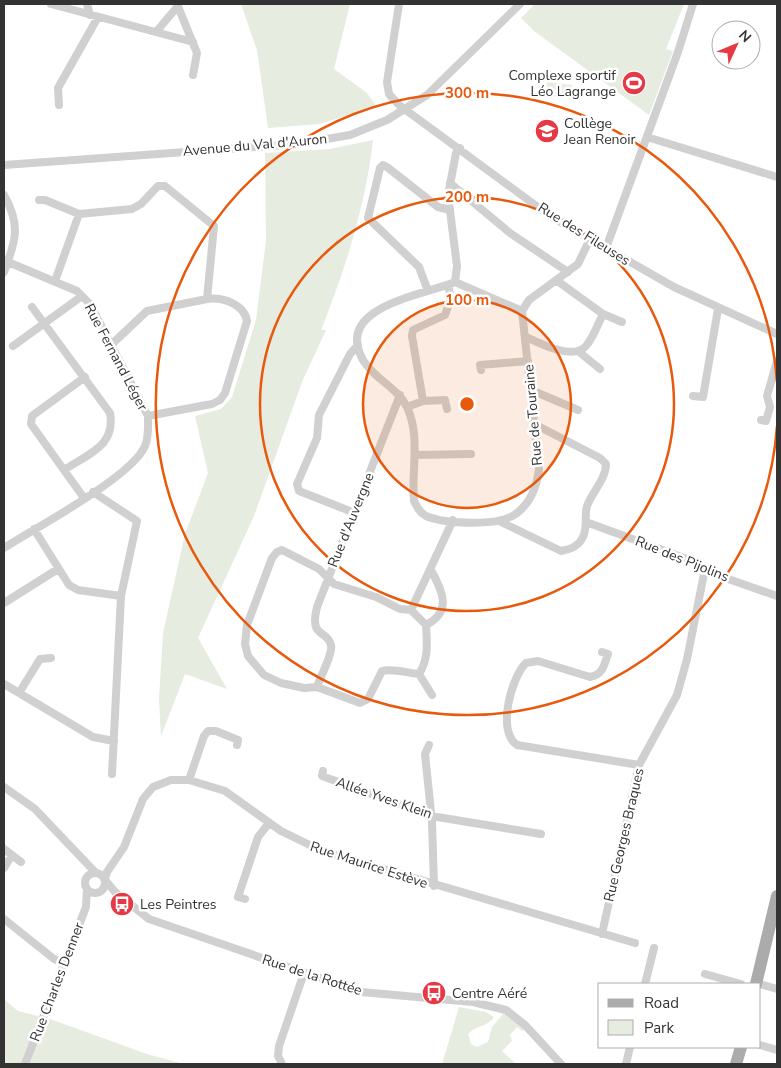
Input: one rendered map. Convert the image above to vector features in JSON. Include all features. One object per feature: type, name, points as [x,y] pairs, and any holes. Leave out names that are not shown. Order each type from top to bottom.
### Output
[{"type":"main road","points":[[756,983],[777,896]]},
{"type":"main road","points":[[736,1064],[740,1048]]},
{"type":"street","points":[[51,4],[193,42]]},
{"type":"street","points":[[87,4],[94,16]]},
{"type":"street","name":"Rue des Fileuses","points":[[399,4],[387,86],[392,98],[550,216],[674,287],[718,309],[777,334]]},
{"type":"street","name":"Avenue du Val d'Auron","points":[[4,165],[298,144],[350,135],[370,128],[406,110],[427,96],[520,4]]},
{"type":"street","points":[[606,248],[693,4]]},
{"type":"street","points":[[156,32],[178,5],[197,53],[194,75]]},
{"type":"street","points":[[59,105],[58,88],[94,16]]},
{"type":"street","points":[[647,137],[777,177]]},
{"type":"street","points":[[423,402],[412,333],[415,327],[445,315],[451,298],[452,283],[457,266],[448,195],[456,153],[460,148]]},
{"type":"street","points":[[428,291],[419,267],[368,218],[380,168],[383,165],[387,166],[438,207],[450,210]]},
{"type":"street","points":[[450,183],[510,234],[568,272]]},
{"type":"street","points":[[39,200],[45,200],[79,214],[132,209],[140,204],[158,186],[165,186],[214,226],[207,299]]},
{"type":"street","points":[[4,195],[12,210],[15,224],[15,240],[4,272]]},
{"type":"street","points":[[54,281],[79,214]]},
{"type":"street","points":[[534,424],[600,458],[606,464],[606,470],[588,503],[583,537],[577,546],[561,551],[502,522],[479,523],[426,516],[417,508],[413,494],[414,433],[407,407],[400,395],[363,360],[358,345],[362,325],[381,306],[452,283],[522,310],[529,300],[578,264],[590,239]]},
{"type":"street","name":"Rue Fernand Léger","points":[[4,548],[123,473],[134,462],[145,446],[148,416],[90,304],[77,291],[8,262]]},
{"type":"street","points":[[556,280],[603,314],[622,322]]},
{"type":"street","points":[[14,346],[82,296]]},
{"type":"street","points":[[112,344],[147,311],[215,298],[240,307],[246,313],[247,321],[225,393],[220,400],[212,404],[148,416]]},
{"type":"street","points":[[32,307],[110,413],[113,426],[108,440],[64,470]]},
{"type":"street","points":[[693,396],[703,396],[718,309]]},
{"type":"street","name":"Rue de Touraine","points":[[502,522],[516,514],[536,490],[539,469],[522,310]]},
{"type":"street","points":[[578,351],[586,347],[603,314]]},
{"type":"street","points":[[526,337],[550,348],[578,351],[600,368]]},
{"type":"street","points":[[355,513],[299,491],[297,478],[312,452],[317,438],[319,415],[350,354],[358,345]]},
{"type":"street","points":[[481,370],[480,365],[528,361]]},
{"type":"street","points":[[761,420],[766,421],[770,407],[767,396],[777,361]]},
{"type":"street","points":[[84,377],[32,416],[30,420],[84,498]]},
{"type":"street","points":[[531,390],[578,410]]},
{"type":"street","name":"Rue d'Auvergne","points":[[400,395],[334,568],[328,576],[319,569],[282,550],[277,552],[272,558],[247,625],[244,644],[248,656],[264,675],[281,683],[304,688],[317,686],[360,703],[368,699],[382,671],[388,669],[403,673],[419,674]]},
{"type":"street","points":[[407,407],[423,402],[445,400],[447,409]]},
{"type":"street","points":[[415,455],[471,454]]},
{"type":"street","points":[[93,492],[137,521],[121,596],[112,774]]},
{"type":"street","points":[[412,610],[453,520]]},
{"type":"street","name":"Rue des Pijolins","points":[[586,522],[695,562],[706,569],[777,596]]},
{"type":"street","points":[[34,529],[69,585],[78,590],[121,596]]},
{"type":"street","points":[[4,603],[58,569]]},
{"type":"street","name":"Rue Georges Braques","points":[[602,934],[639,765],[677,695],[688,659],[706,569]]},
{"type":"street","points":[[426,625],[438,616],[443,605],[443,592],[431,570]]},
{"type":"street","points":[[317,686],[331,650],[330,643],[316,629],[314,618],[328,576],[339,586],[376,597],[400,609],[412,610],[426,625],[427,646],[424,666],[419,674],[432,695]]},
{"type":"street","points":[[602,652],[608,654],[604,667],[596,676],[590,677],[538,661],[526,663],[520,670],[505,715],[509,737],[517,745],[639,765]]},
{"type":"street","points":[[19,693],[40,658],[51,658]]},
{"type":"street","points":[[4,684],[93,737],[114,741]]},
{"type":"street","points":[[189,780],[204,736],[208,731],[216,731],[238,740],[237,745]]},
{"type":"street","points":[[429,744],[425,754],[431,816],[434,886]]},
{"type":"street","name":"Allée Yves Klein","points":[[323,772],[322,776],[431,816],[541,834]]},
{"type":"street","name":"Rue Maurice Estève","points":[[99,892],[100,875],[124,847],[148,792],[165,781],[189,780],[231,794],[269,823],[322,851],[434,886],[635,943]]},
{"type":"street","name":"Rue de la Rottée","points":[[4,786],[35,809],[88,866],[100,875],[115,892],[149,919],[361,992],[473,1002],[499,1008],[526,1025],[560,1064]]},
{"type":"street","points":[[245,899],[238,897],[258,837],[269,823]]},
{"type":"street","points":[[4,848],[21,862]]},
{"type":"street","points":[[4,868],[12,855]]},
{"type":"street","name":"Rue Charles Denner","points":[[25,1064],[88,899],[88,889],[85,883],[100,875]]},
{"type":"street","points":[[88,889],[99,892],[115,892]]},
{"type":"street","points":[[88,899],[99,892]]},
{"type":"street","points":[[4,920],[54,959],[64,963]]},
{"type":"street","points":[[646,983],[654,948]]},
{"type":"street","points":[[282,1064],[278,1056],[279,1046],[304,973]]},
{"type":"street","points":[[705,974],[737,983]]},
{"type":"street","points":[[761,984],[777,989]]},
{"type":"street","points":[[761,1045],[777,1050]]},
{"type":"street","points":[[626,1064],[630,1048]]},
{"type":"green space","points":[[241,4],[350,4],[334,69],[367,93],[376,106],[320,124],[268,128],[257,50]]},
{"type":"green space","name":"Complexe sportif Léo Lagrange","points":[[535,4],[684,4],[666,49],[673,51],[649,115],[534,31],[521,18]]},
{"type":"green space","points":[[547,82],[572,85],[570,99],[545,95]]},
{"type":"green space","points":[[373,140],[360,212],[338,284],[321,330],[326,330],[302,382],[254,516],[198,638],[227,689],[185,674],[161,736],[159,699],[163,633],[185,534],[208,473],[195,416],[221,409],[232,397],[256,320],[266,240],[265,153],[330,149]]},
{"type":"green space","points":[[4,999],[18,1011],[50,1019],[147,1054],[184,1064],[4,1064]]},
{"type":"green space","points":[[459,1007],[486,1012],[494,1017],[489,1023],[468,1034],[471,1044],[477,1047],[488,1042],[492,1027],[504,1013],[525,1029],[522,1031],[517,1027],[510,1035],[512,1041],[502,1051],[516,1064],[442,1064]]},
{"type":"place","name":"Complexe sportif Léo Lagrange","points":[[634,83]]},
{"type":"place","name":"Collège Jean Renoir","points":[[547,131]]},
{"type":"place","name":"Les Peintres","points":[[122,904]]},
{"type":"place","name":"Centre Aéré","points":[[434,993]]}]
